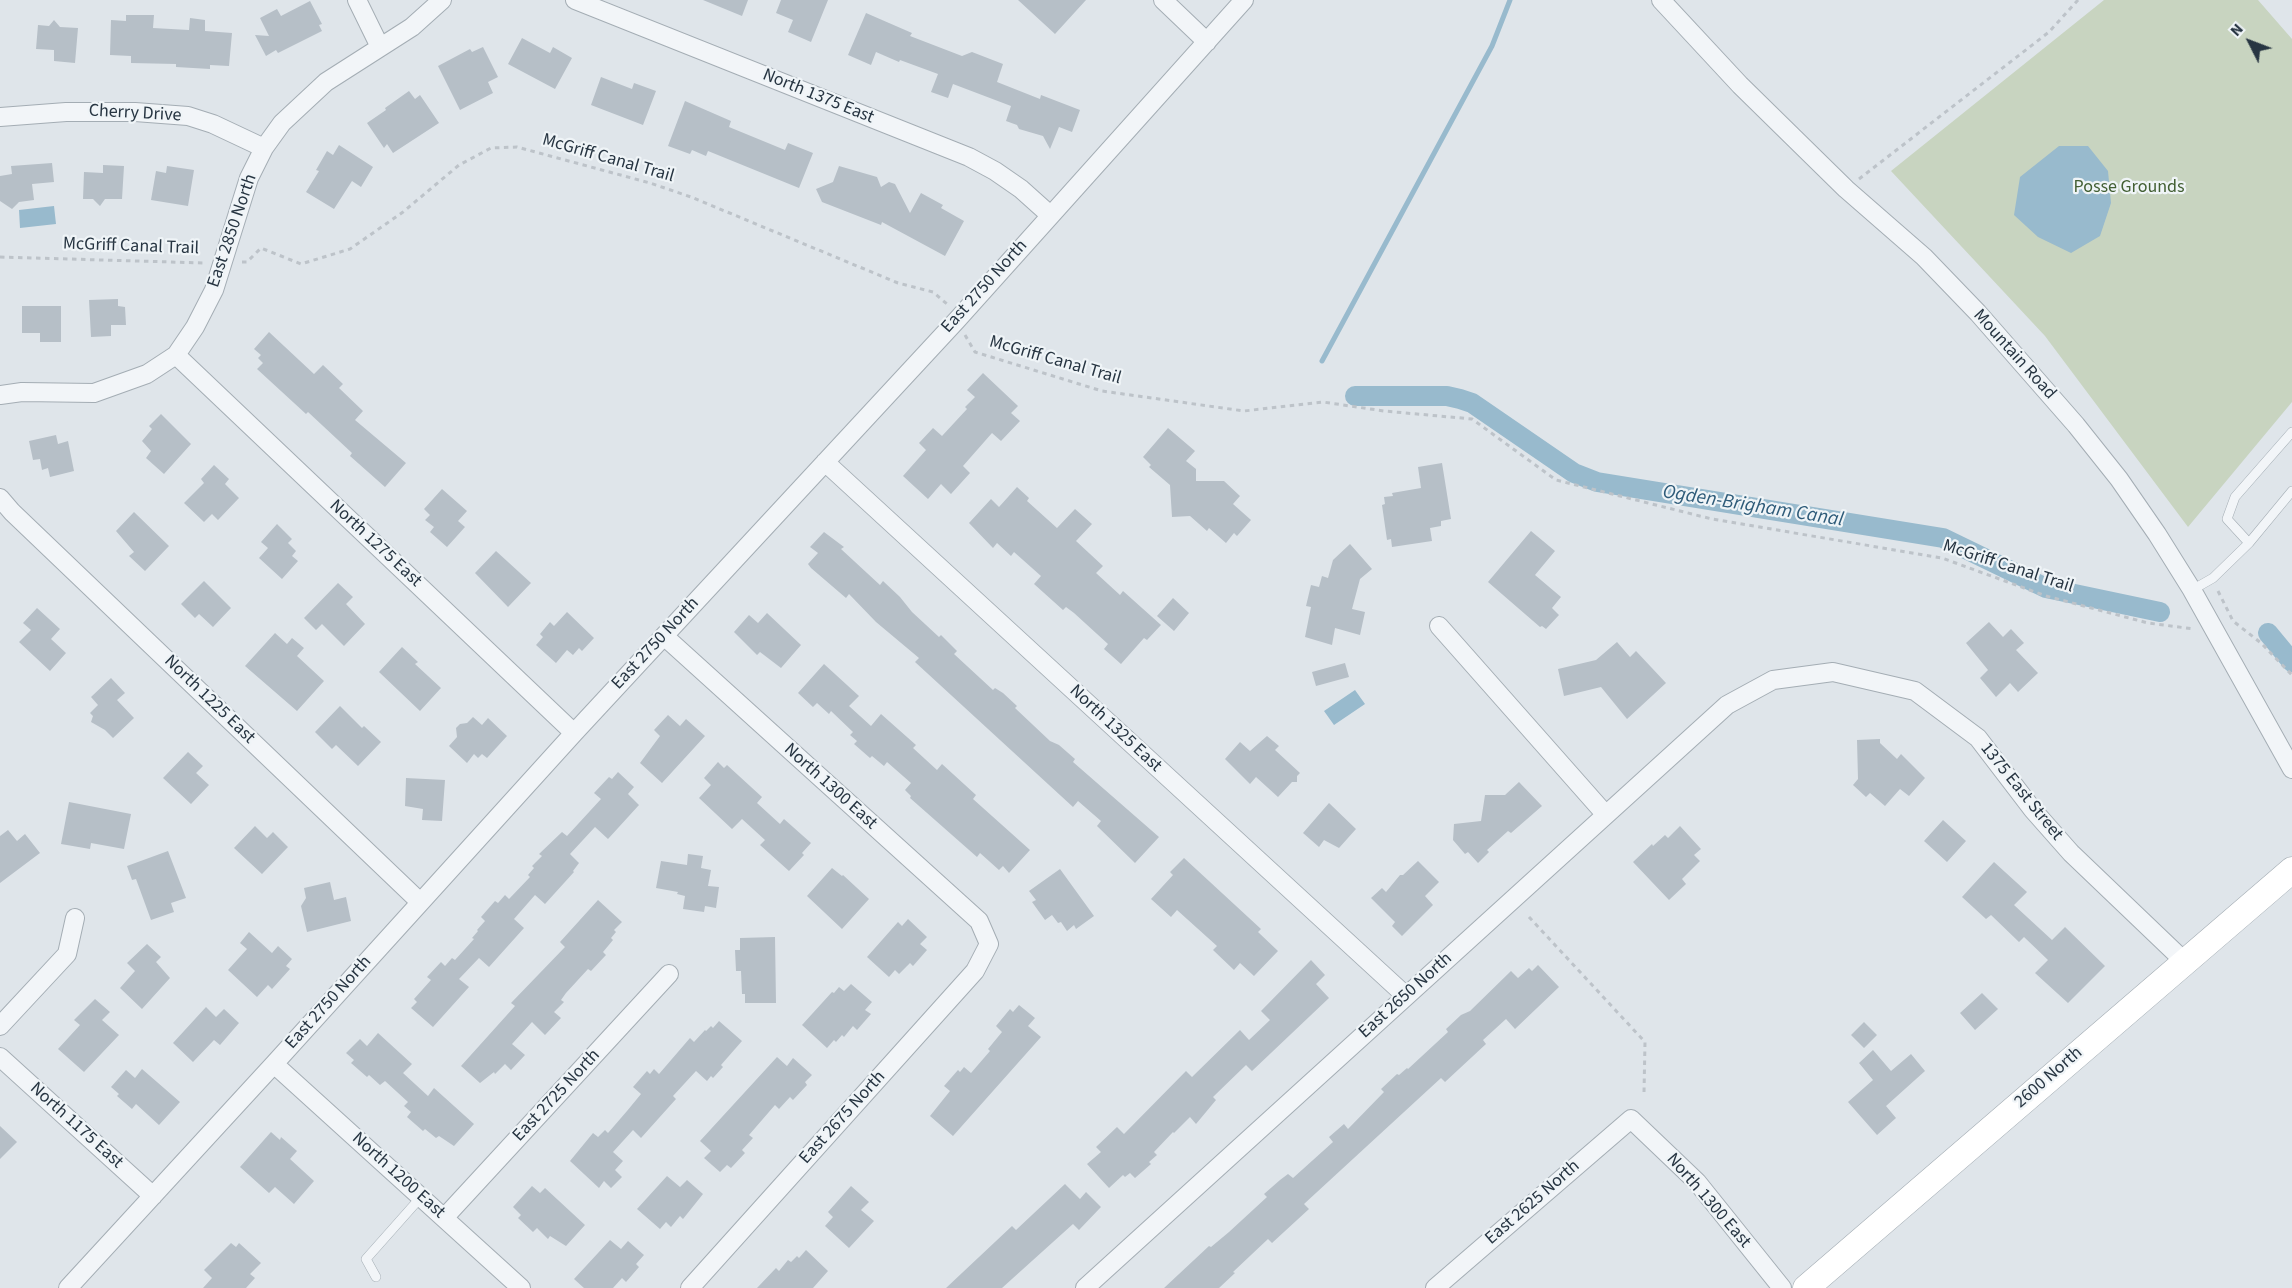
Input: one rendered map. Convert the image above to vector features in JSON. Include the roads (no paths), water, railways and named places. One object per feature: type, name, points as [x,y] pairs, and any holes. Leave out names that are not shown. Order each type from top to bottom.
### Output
[{"type":"street","points":[[357,0],[380,47]]},
{"type":"street","name":"East 2850 North","points":[[0,395],[22,392],[94,393],[147,374],[176,355],[195,327],[214,290],[249,178],[264,148],[282,123],[326,82],[412,27],[442,0]]},
{"type":"street","name":"North 1375 East","points":[[575,0],[969,157],[1012,183],[1050,215]]},
{"type":"street","points":[[1163,0],[1206,42]]},
{"type":"street","name":"East 2750 North","points":[[68,1288],[663,636],[957,320],[1244,0]]},
{"type":"street","name":"Mountain Road","points":[[1661,0],[1740,85],[1846,189],[1924,257],[2045,388],[2119,479],[2157,534],[2192,590],[2292,769]]},
{"type":"street","name":"Cherry Drive","points":[[0,117],[66,112],[135,112],[188,116],[213,124],[264,148]]},
{"type":"street","name":"North 1275 East","points":[[176,355],[574,733]]},
{"type":"street","name":"North 1325 East","points":[[825,462],[1406,996]]},
{"type":"street","name":"North 1225 East","points":[[0,498],[420,902]]},
{"type":"street","points":[[1439,626],[1606,815]]},
{"type":"street","name":"North 1300 East","points":[[663,636],[979,921],[989,944]]},
{"type":"street","name":"1375 East Street","points":[[1727,705],[1773,680],[1833,672],[1915,692],[1978,738],[2033,810],[2071,853],[2185,962]]},
{"type":"street","name":"East 2650 North","points":[[1085,1288],[1727,705]]},
{"type":"street","name":"2600 North","points":[[1806,1288],[2292,870]]},
{"type":"street","points":[[0,1026],[67,954],[75,918]]},
{"type":"street","name":"East 2675 North","points":[[690,1288],[975,972],[989,944]]},
{"type":"street","name":"East 2725 North","points":[[444,1218],[669,974]]},
{"type":"street","name":"North 1175 East","points":[[0,1057],[153,1196]]},
{"type":"street","name":"North 1200 East","points":[[274,1064],[521,1288]]},
{"type":"street","name":"North 1300 East","points":[[1631,1119],[1697,1182],[1782,1288]]},
{"type":"street","name":"East 2625 North","points":[[1436,1288],[1631,1119]]},
{"type":"lane","points":[[2249,543],[2227,519],[2235,497],[2292,432]]},
{"type":"lane","points":[[2192,590],[2213,578],[2249,543],[2292,491]]},
{"type":"lane","points":[[376,1277],[366,1259],[421,1197]]},
{"type":"water","points":[[2059,146],[2088,146],[2108,171],[2111,203],[2100,236],[2071,253],[2038,237],[2014,215],[2020,177]]},
{"type":"water","points":[[54,206],[56,224],[20,228],[19,210]]},
{"type":"water","points":[[1355,690],[1365,704],[1334,725],[1324,711]]},
{"type":"waterway","points":[[1322,361],[1492,46],[1510,0]]},
{"type":"waterway","name":"Ogden-Brigham Canal","points":[[1355,396],[1447,396],[1460,399],[1472,403],[1574,473],[1597,482],[1943,538],[2046,588],[2160,612]]},
{"type":"waterway","name":"Ogden-Brigham Canal","points":[[2268,633],[2292,662]]},
{"type":"park label","name":"Posse Grounds","points":[[2129,188]]}]
